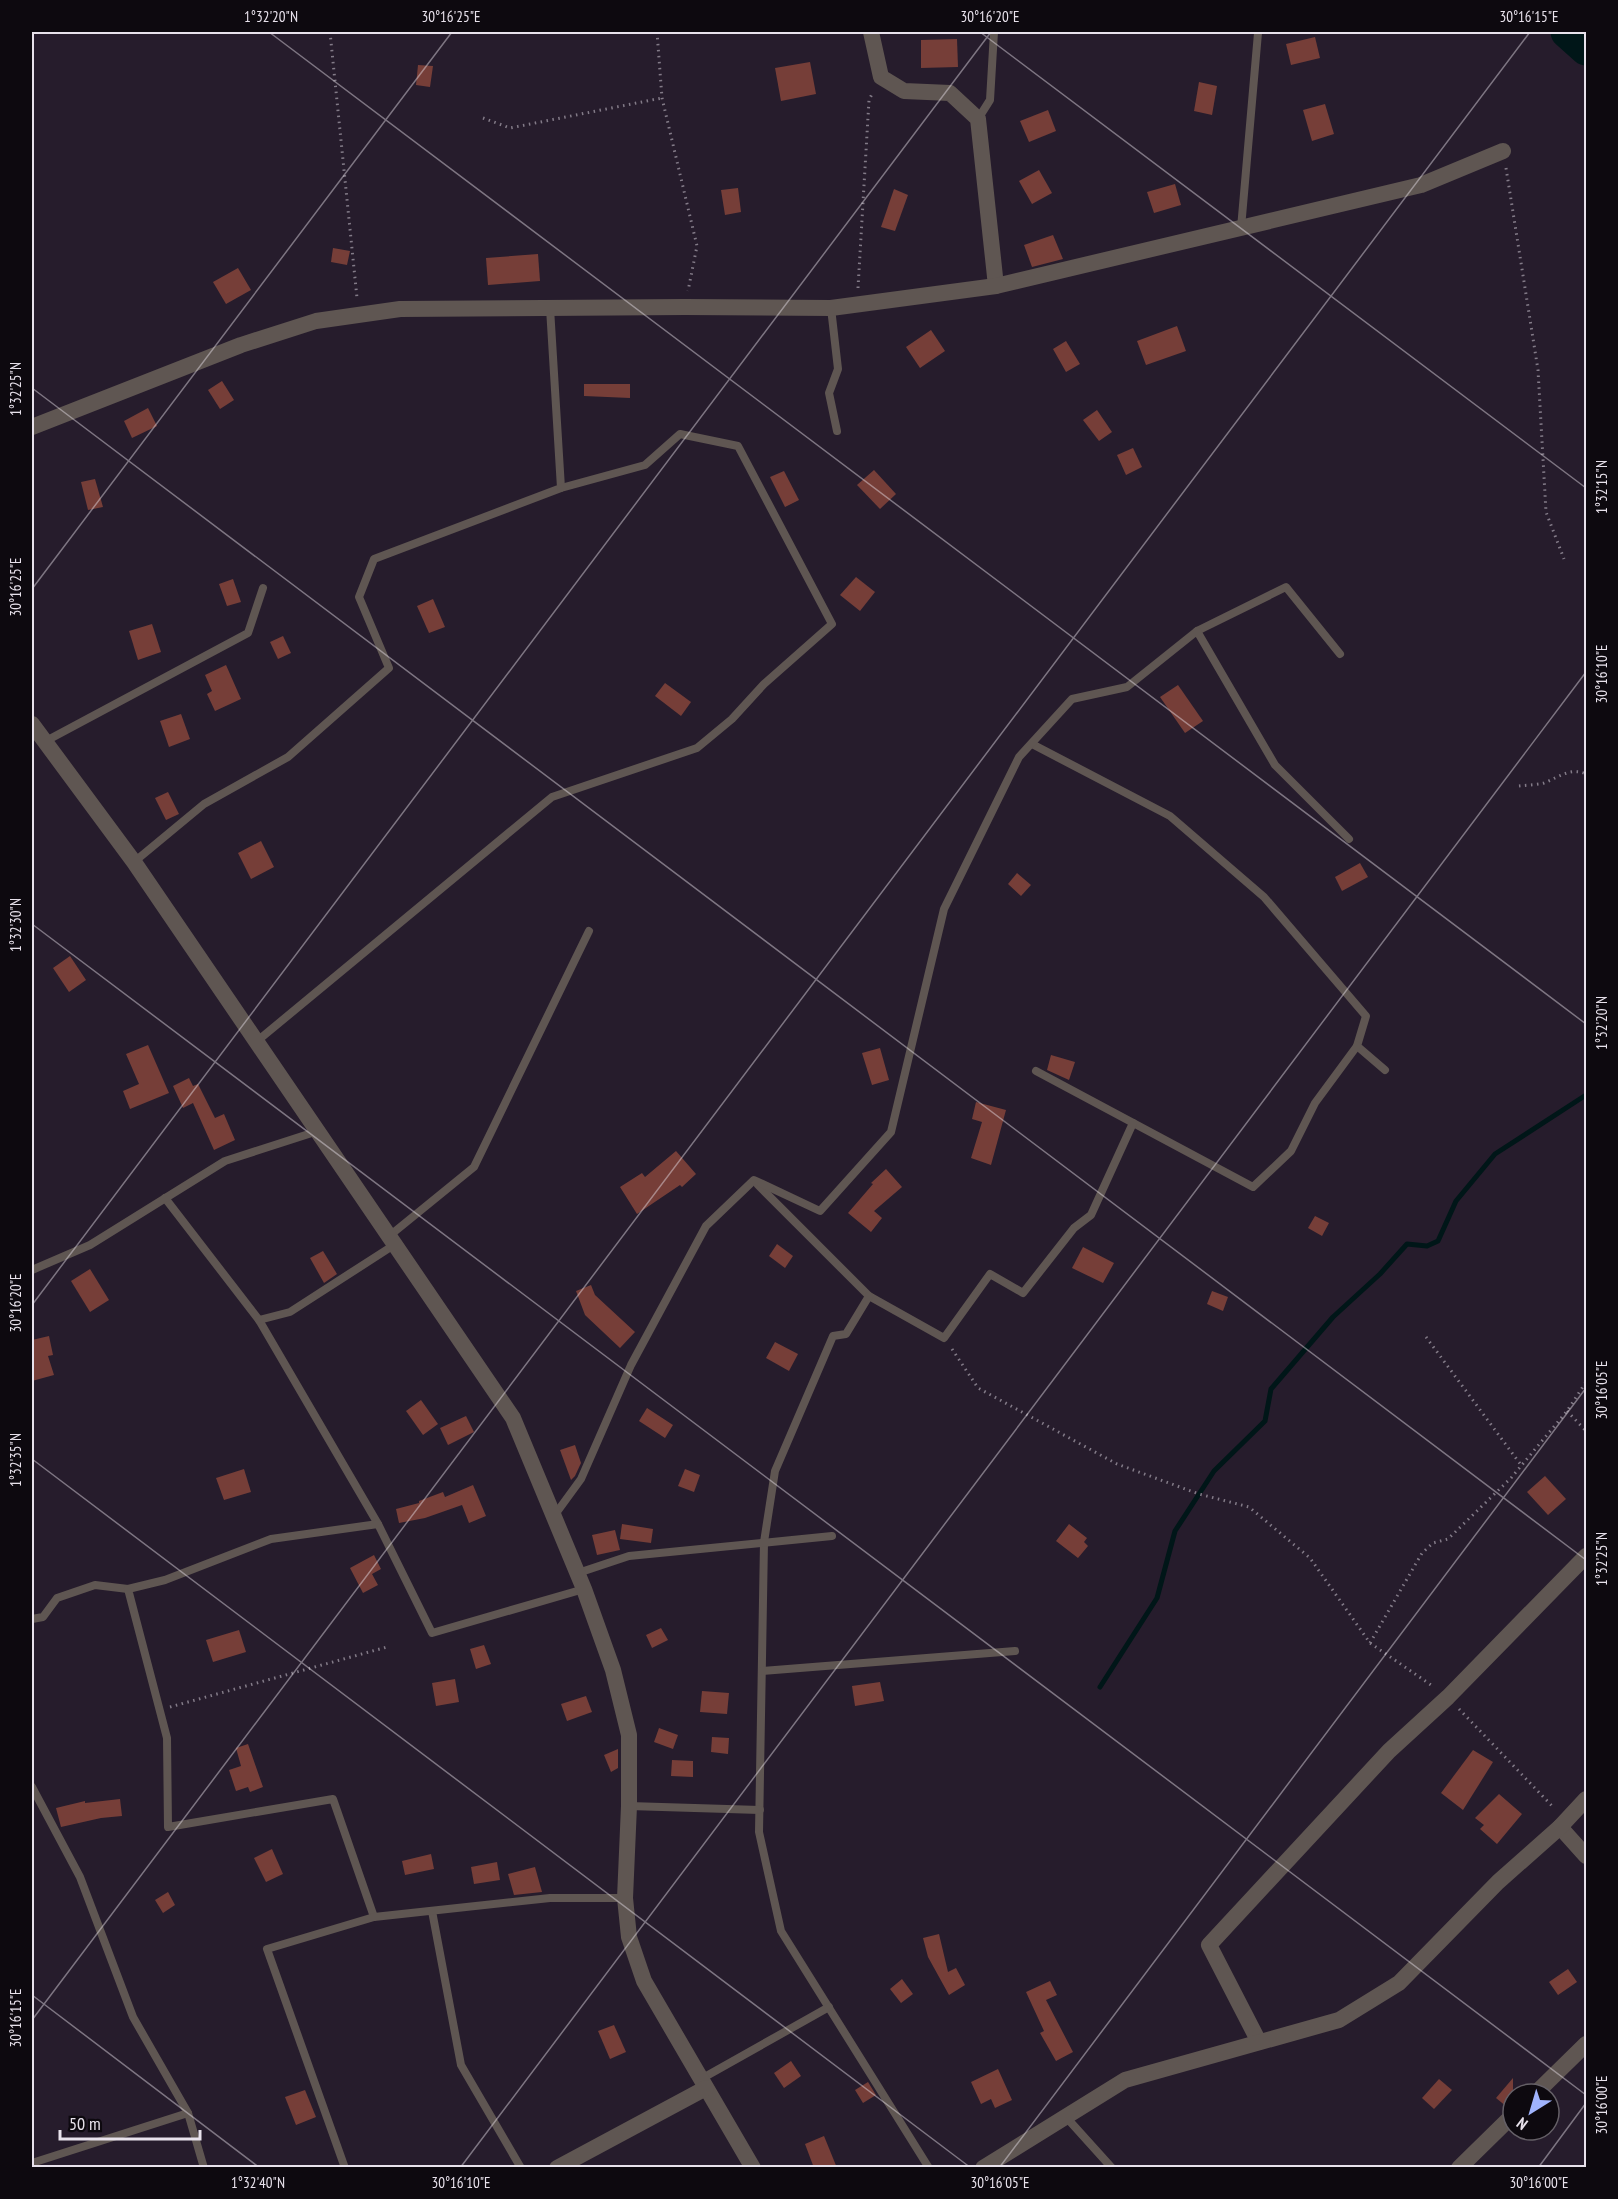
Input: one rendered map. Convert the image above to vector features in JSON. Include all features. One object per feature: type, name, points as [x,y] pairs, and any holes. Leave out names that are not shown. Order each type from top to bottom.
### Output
[{"type":"street","points":[[871,32],[881,77],[904,91],[950,93],[978,119],[996,286]]},
{"type":"street","points":[[32,428],[241,345],[316,321],[400,309],[831,308],[996,286],[1421,185],[1503,150]]},
{"type":"street","points":[[32,724],[134,862],[513,1418],[581,1581],[613,1670],[629,1735],[625,1898],[629,1937],[644,1981],[753,2168]]},
{"type":"street","points":[[1259,2042],[1209,1945],[1389,1751],[1448,1697],[1587,1557]]},
{"type":"street","points":[[983,2168],[1125,2080],[1340,2020],[1399,1983],[1498,1882],[1563,1824],[1587,1799]]},
{"type":"street","points":[[1563,1824],[1587,1856]]},
{"type":"street","points":[[1547,2082],[1587,2044]]},
{"type":"street","points":[[557,2168],[703,2084]]},
{"type":"street","points":[[1459,2168],[1501,2127]]},
{"type":"lane","points":[[978,119],[990,100],[994,32]]},
{"type":"lane","points":[[1241,228],[1258,33]]},
{"type":"lane","points":[[550,308],[561,488]]},
{"type":"lane","points":[[831,308],[838,369],[829,393],[837,431]]},
{"type":"lane","points":[[134,862],[204,804],[288,757],[389,668],[359,597],[374,559],[561,488],[645,465],[680,434],[738,446],[832,624],[764,684],[732,719],[698,748],[552,797],[256,1042]]},
{"type":"lane","points":[[754,1180],[820,1211],[891,1132],[944,909],[1019,758],[1072,699],[1127,687],[1197,631],[1286,587],[1340,654]]},
{"type":"lane","points":[[44,743],[248,633],[263,588]]},
{"type":"lane","points":[[1197,631],[1275,765],[1349,839]]},
{"type":"lane","points":[[1032,744],[1170,816],[1264,897],[1366,1016],[1357,1046],[1315,1103],[1291,1151],[1253,1187],[1036,1071]]},
{"type":"lane","points":[[259,1320],[290,1312],[391,1241],[474,1167],[589,931]]},
{"type":"lane","points":[[1357,1046],[1385,1070]]},
{"type":"lane","points":[[754,1180],[868,1296],[944,1338],[990,1274],[1023,1293],[1074,1228],[1091,1215],[1133,1123]]},
{"type":"lane","points":[[32,1270],[90,1245],[225,1161],[319,1131]]},
{"type":"lane","points":[[554,1516],[581,1479],[631,1365],[706,1226],[754,1180]]},
{"type":"lane","points":[[165,1198],[259,1320],[378,1524],[432,1633],[581,1581],[629,1556],[832,1536]]},
{"type":"lane","points":[[868,1296],[846,1334],[833,1336],[775,1471],[764,1542],[759,1832],[782,1931],[929,2168]]},
{"type":"lane","points":[[32,1619],[43,1617],[57,1598],[95,1585],[128,1589],[165,1580],[271,1539],[378,1524]]},
{"type":"lane","points":[[128,1589],[167,1738],[168,1827],[333,1798],[374,1917]]},
{"type":"lane","points":[[762,1671],[1015,1651]]},
{"type":"lane","points":[[32,1787],[80,1877],[133,2017],[188,2113],[204,2168]]},
{"type":"lane","points":[[629,1806],[760,1810]]},
{"type":"lane","points":[[345,2168],[267,1949],[374,1917],[550,1898],[625,1898]]},
{"type":"lane","points":[[432,1911],[461,2065],[521,2168]]},
{"type":"lane","points":[[703,2084],[829,2007]]},
{"type":"lane","points":[[32,2163],[188,2113]]},
{"type":"lane","points":[[1066,2116],[1112,2168]]},
{"type":"path","points":[[330,32],[359,315]]},
{"type":"path","points":[[657,32],[662,98],[697,246],[685,307]]},
{"type":"path","points":[[857,303],[869,100],[881,77]]},
{"type":"path","points":[[483,118],[510,128],[662,98]]},
{"type":"path","points":[[1503,150],[1538,370],[1546,512],[1564,559]]},
{"type":"path","points":[[1519,786],[1541,784],[1578,770],[1587,774]]},
{"type":"path","points":[[1426,1337],[1521,1465]]},
{"type":"path","points":[[944,1338],[978,1388],[1117,1464],[1199,1494],[1249,1507],[1310,1558],[1370,1643],[1448,1697],[1563,1824]]},
{"type":"path","points":[[1370,1643],[1422,1553],[1433,1543],[1448,1539],[1511,1478],[1587,1382]]},
{"type":"path","points":[[1566,1411],[1587,1431]]},
{"type":"path","points":[[160,1709],[387,1647]]},
{"type":"building","points":[[1315,37],[1320,58],[1291,65],[1286,44]]},
{"type":"building","points":[[957,39],[958,67],[921,68],[921,40]]},
{"type":"building","points":[[810,62],[816,94],[781,101],[775,68]]},
{"type":"building","points":[[418,65],[433,66],[430,87],[416,85]]},
{"type":"building","points":[[1199,82],[1217,86],[1212,115],[1194,111]]},
{"type":"building","points":[[1325,104],[1334,134],[1312,141],[1303,110]]},
{"type":"building","points":[[1048,110],[1056,131],[1029,142],[1020,121]]},
{"type":"building","points":[[1039,170],[1052,193],[1032,204],[1019,181]]},
{"type":"building","points":[[1175,184],[1181,205],[1154,213],[1147,192]]},
{"type":"building","points":[[738,188],[741,212],[725,215],[721,190]]},
{"type":"building","points":[[894,189],[908,195],[895,231],[881,227]]},
{"type":"building","points":[[1053,235],[1063,259],[1032,267],[1024,245]]},
{"type":"building","points":[[333,248],[350,251],[347,265],[331,262]]},
{"type":"building","points":[[538,254],[540,281],[488,285],[486,258]]},
{"type":"building","points":[[238,268],[251,290],[226,304],[213,282]]},
{"type":"building","points":[[1177,326],[1186,351],[1146,365],[1137,341]]},
{"type":"building","points":[[931,330],[945,351],[920,368],[906,347]]},
{"type":"building","points":[[1066,341],[1080,364],[1066,372],[1053,349]]},
{"type":"building","points":[[222,381],[234,400],[220,409],[208,390]]},
{"type":"building","points":[[584,384],[630,384],[630,398],[584,396]]},
{"type":"building","points":[[148,408],[157,426],[132,438],[124,421]]},
{"type":"building","points":[[1097,410],[1112,432],[1099,441],[1083,420]]},
{"type":"building","points":[[1133,448],[1142,467],[1126,475],[1117,455]]},
{"type":"building","points":[[874,470],[896,494],[880,509],[857,485]]},
{"type":"building","points":[[784,471],[799,500],[785,507],[770,477]]},
{"type":"building","points":[[95,479],[103,507],[88,510],[81,482]]},
{"type":"building","points":[[856,577],[875,592],[860,611],[840,595]]},
{"type":"building","points":[[233,579],[241,602],[227,606],[219,584]]},
{"type":"building","points":[[433,599],[445,627],[429,633],[417,606]]},
{"type":"building","points":[[152,624],[161,652],[138,660],[129,631]]},
{"type":"building","points":[[283,636],[291,653],[278,659],[270,642]]},
{"type":"building","points":[[226,665],[241,699],[215,711],[207,694],[212,691],[205,675]]},
{"type":"building","points":[[665,683],[691,702],[681,716],[655,696]]},
{"type":"building","points":[[1178,685],[1203,721],[1185,733],[1160,697]]},
{"type":"building","points":[[181,714],[190,739],[169,747],[160,721]]},
{"type":"building","points":[[168,792],[179,814],[166,820],[155,798]]},
{"type":"building","points":[[261,841],[274,867],[251,879],[238,853]]},
{"type":"building","points":[[1360,863],[1368,877],[1342,891],[1335,877]]},
{"type":"building","points":[[1017,873],[1031,885],[1021,896],[1008,884]]},
{"type":"building","points":[[70,956],[86,980],[69,992],[53,968]]},
{"type":"building","points":[[148,1045],[169,1093],[130,1109],[123,1091],[139,1084],[126,1054]]},
{"type":"building","points":[[880,1048],[889,1080],[872,1085],[862,1053]]},
{"type":"building","points":[[1051,1055],[1075,1062],[1069,1080],[1047,1070]]},
{"type":"building","points":[[189,1078],[193,1086],[198,1084],[215,1118],[224,1114],[235,1140],[214,1150],[193,1103],[183,1108],[173,1086]]},
{"type":"building","points":[[976,1102],[1006,1110],[991,1165],[971,1158],[982,1122],[972,1119]]},
{"type":"building","points":[[676,1151],[696,1174],[682,1187],[680,1185],[637,1214],[620,1187],[642,1173],[645,1177]]},
{"type":"building","points":[[886,1169],[902,1187],[874,1211],[882,1218],[871,1232],[848,1213],[873,1184],[871,1183]]},
{"type":"building","points":[[1315,1216],[1329,1223],[1322,1236],[1308,1228]]},
{"type":"building","points":[[777,1244],[793,1256],[785,1268],[769,1256]]},
{"type":"building","points":[[1083,1247],[1114,1263],[1103,1283],[1072,1268]]},
{"type":"building","points":[[323,1251],[337,1274],[324,1283],[310,1258]]},
{"type":"building","points":[[90,1269],[109,1300],[90,1312],[71,1281]]},
{"type":"building","points":[[591,1285],[595,1295],[635,1332],[620,1348],[585,1315],[576,1291]]},
{"type":"building","points":[[1212,1291],[1228,1297],[1223,1311],[1207,1304]]},
{"type":"building","points":[[49,1336],[53,1355],[48,1356],[54,1375],[32,1381],[32,1340]]},
{"type":"building","points":[[775,1342],[798,1354],[789,1371],[766,1358]]},
{"type":"building","points":[[421,1400],[438,1424],[423,1435],[406,1411]]},
{"type":"building","points":[[647,1408],[673,1425],[665,1438],[639,1421]]},
{"type":"building","points":[[466,1416],[474,1432],[448,1445],[440,1428]]},
{"type":"building","points":[[575,1445],[581,1463],[571,1480],[560,1450]]},
{"type":"building","points":[[244,1469],[251,1492],[224,1500],[216,1478]]},
{"type":"building","points":[[685,1469],[700,1475],[694,1492],[678,1486]]},
{"type":"building","points":[[1545,1476],[1566,1499],[1548,1515],[1527,1492]]},
{"type":"building","points":[[473,1485],[486,1516],[469,1523],[462,1505],[425,1518],[399,1523],[396,1509],[419,1503],[419,1501],[443,1492],[445,1497]]},
{"type":"building","points":[[622,1524],[653,1529],[651,1543],[620,1539]]},
{"type":"building","points":[[1069,1524],[1087,1538],[1084,1542],[1088,1546],[1078,1558],[1056,1541]]},
{"type":"building","points":[[615,1530],[620,1550],[597,1555],[592,1535]]},
{"type":"building","points":[[374,1555],[381,1569],[372,1574],[378,1585],[363,1593],[350,1568]]},
{"type":"building","points":[[661,1628],[668,1640],[652,1648],[646,1635]]},
{"type":"building","points":[[239,1630],[246,1652],[213,1662],[206,1640]]},
{"type":"building","points":[[484,1645],[491,1664],[476,1669],[470,1649]]},
{"type":"building","points":[[455,1679],[459,1702],[436,1706],[432,1683]]},
{"type":"building","points":[[880,1682],[884,1701],[855,1706],[852,1686]]},
{"type":"building","points":[[702,1691],[729,1693],[727,1714],[700,1712]]},
{"type":"building","points":[[586,1696],[592,1712],[567,1721],[561,1704]]},
{"type":"building","points":[[659,1728],[678,1735],[673,1749],[654,1742]]},
{"type":"building","points":[[712,1737],[729,1738],[728,1754],[711,1752]]},
{"type":"building","points":[[248,1744],[263,1787],[250,1792],[248,1787],[236,1791],[229,1770],[241,1766],[236,1748]]},
{"type":"building","points":[[618,1749],[618,1768],[611,1772],[604,1755]]},
{"type":"building","points":[[1473,1750],[1493,1762],[1463,1810],[1441,1793]]},
{"type":"building","points":[[672,1760],[693,1761],[693,1777],[671,1776]]},
{"type":"building","points":[[1499,1794],[1522,1814],[1497,1844],[1480,1829],[1484,1825],[1475,1818]]},
{"type":"building","points":[[120,1799],[122,1816],[61,1827],[56,1808],[85,1801],[85,1803]]},
{"type":"building","points":[[272,1849],[283,1874],[266,1882],[254,1858]]},
{"type":"building","points":[[431,1854],[434,1869],[405,1875],[402,1861]]},
{"type":"building","points":[[497,1862],[500,1880],[474,1884],[471,1867]]},
{"type":"building","points":[[535,1867],[542,1892],[514,1895],[508,1874]]},
{"type":"building","points":[[168,1892],[175,1905],[163,1913],[155,1900]]},
{"type":"building","points":[[939,1934],[948,1972],[956,1968],[965,1985],[949,1995],[928,1957],[923,1938]]},
{"type":"building","points":[[1568,1969],[1577,1982],[1558,1995],[1549,1982]]},
{"type":"building","points":[[902,1979],[913,1994],[901,2003],[890,1989]]},
{"type":"building","points":[[1050,1981],[1057,1995],[1046,2000],[1073,2052],[1056,2061],[1040,2033],[1044,2031],[1026,1992]]},
{"type":"building","points":[[614,2025],[626,2052],[610,2059],[598,2031]]},
{"type":"building","points":[[791,2061],[801,2076],[784,2088],[774,2073]]},
{"type":"building","points":[[998,2069],[1012,2100],[995,2108],[991,2099],[981,2104],[971,2082]]},
{"type":"building","points":[[1439,2079],[1452,2090],[1434,2109],[1422,2098]]},
{"type":"building","points":[[868,2082],[876,2095],[863,2103],[855,2090]]},
{"type":"building","points":[[305,2090],[316,2117],[296,2125],[285,2097]]},
{"type":"building","points":[[1501,2092],[1501,2102],[1496,2098]]},
{"type":"building","points":[[824,2136],[837,2168],[814,2168],[805,2144]]},
{"type":"waterway","points":[[1567,32],[1586,49]]},
{"type":"waterway","points":[[1100,1687],[1157,1598],[1175,1531],[1214,1471],[1265,1421],[1271,1389],[1333,1317],[1380,1274],[1407,1244],[1427,1246],[1438,1241],[1456,1201],[1495,1154],[1586,1095]]}]
